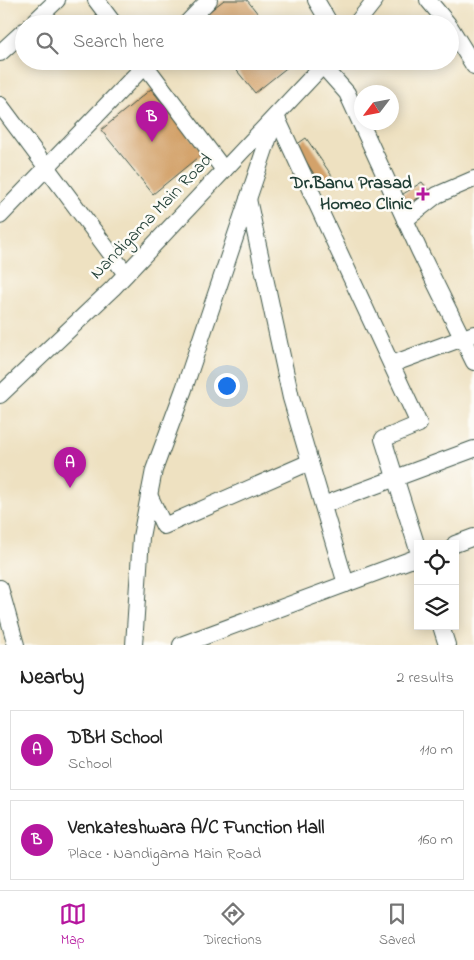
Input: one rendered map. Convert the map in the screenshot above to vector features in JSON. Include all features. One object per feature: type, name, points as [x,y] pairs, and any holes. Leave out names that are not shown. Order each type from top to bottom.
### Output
[{"type":"street","points":[[41,15],[57,0]]},
{"type":"street","points":[[96,0],[107,15]]},
{"type":"street","points":[[194,15],[208,0]]},
{"type":"street","points":[[316,0],[325,15]]},
{"type":"street","points":[[364,15],[376,0]]},
{"type":"street","points":[[428,0],[440,15]]},
{"type":"street","points":[[0,53],[15,39]]},
{"type":"street","points":[[459,42],[474,66]]},
{"type":"street","points":[[0,216],[139,70]]},
{"type":"street","points":[[151,70],[224,170]]},
{"type":"street","name":"Nandigama Main Road","points":[[0,396],[126,274],[319,70]]},
{"type":"street","points":[[330,70],[347,93],[405,220],[468,336],[474,362]]},
{"type":"street","points":[[0,105],[126,274]]},
{"type":"street","points":[[134,645],[141,537],[154,470],[184,389],[276,116]]},
{"type":"street","points":[[276,116],[419,424],[383,439],[415,540]]},
{"type":"street","points":[[405,220],[437,195],[474,179]]},
{"type":"street","points":[[248,198],[291,398],[346,584]]},
{"type":"street","points":[[392,364],[468,336]]},
{"type":"street","points":[[322,505],[474,449]]},
{"type":"street","points":[[149,496],[164,526],[310,462]]},
{"type":"street","points":[[459,542],[474,537]]},
{"type":"street","points":[[181,645],[414,558]]},
{"type":"street","points":[[0,590],[16,645]]},
{"type":"street","points":[[442,630],[447,645]]},
{"type":"building","points":[[224,0],[247,0],[259,15],[205,15]]},
{"type":"building","points":[[236,70],[284,70],[255,93]]},
{"type":"building","points":[[151,89],[203,153],[153,194],[101,130]]},
{"type":"building","points":[[306,138],[332,176],[320,184],[296,145]]},
{"type":"building","points":[[422,182],[429,191],[406,206],[400,196]]},
{"type":"place","name":"Venkateshwara A/C Function Hall","points":[[152,142]]},
{"type":"place","name":"Dr.Banu Prasad Homeo Clinic","points":[[423,194]]},
{"type":"place","name":"DBH School","points":[[70,488]]}]
